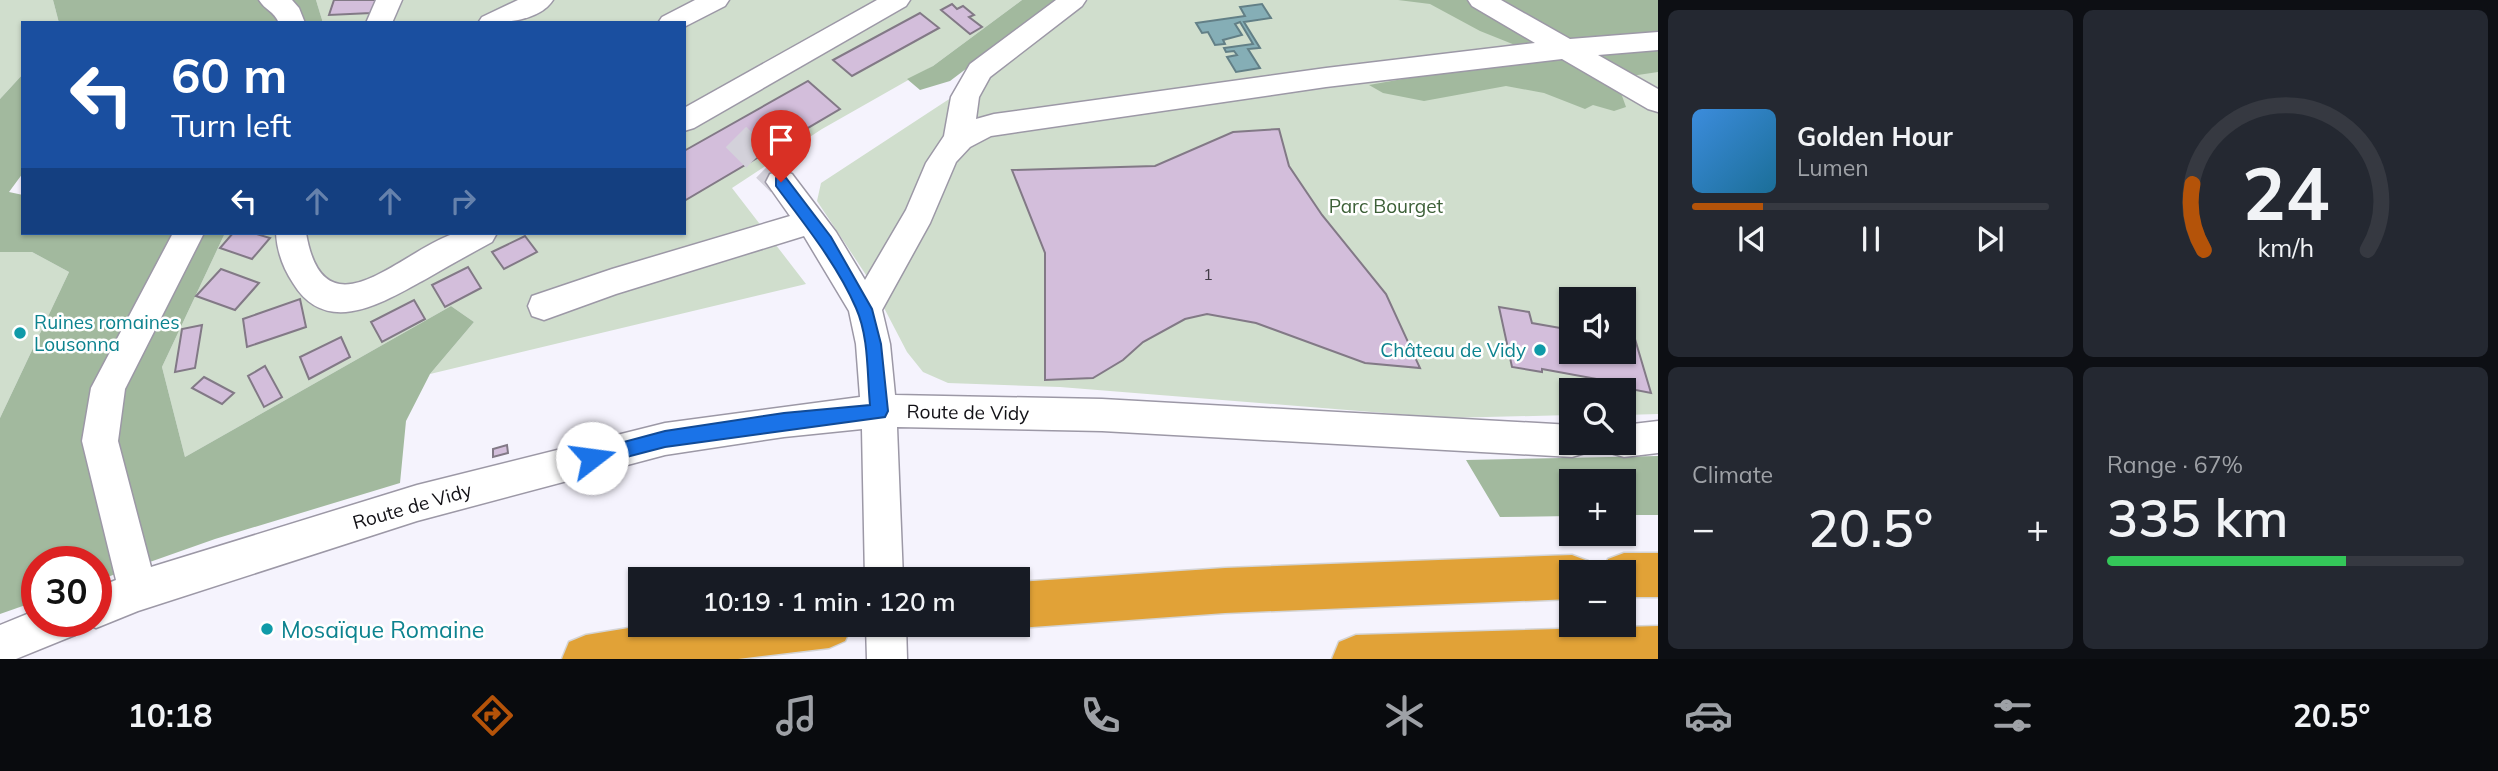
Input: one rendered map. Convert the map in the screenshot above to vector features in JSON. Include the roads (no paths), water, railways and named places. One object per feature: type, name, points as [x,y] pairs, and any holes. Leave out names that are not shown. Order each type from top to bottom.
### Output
[{"type":"highway","points":[[1636,575],[1658,575]]},
{"type":"highway","points":[[1030,604],[1268,587],[1559,576]]},
{"type":"highway","points":[[586,659],[728,637]]},
{"type":"highway","points":[[1356,659],[1658,649]]},
{"type":"street","points":[[272,0],[286,8],[291,21]]},
{"type":"street","points":[[380,21],[389,0]]},
{"type":"street","points":[[495,21],[540,0]]},
{"type":"street","points":[[675,21],[716,0]]},
{"type":"street","points":[[686,120],[897,0]]},
{"type":"street","points":[[864,309],[923,208],[930,184],[958,140],[965,97],[980,71],[1073,0]]},
{"type":"street","points":[[1481,0],[1658,100]]},
{"type":"street","points":[[958,140],[995,124],[1210,90],[1567,48],[1658,41]]},
{"type":"street","points":[[781,182],[849,279],[864,309],[873,344],[879,411],[884,567]]},
{"type":"street","points":[[544,306],[612,282],[811,222]]},
{"type":"street","points":[[138,591],[100,441],[108,388],[187,235]]},
{"type":"street","points":[[291,235],[293,251],[302,270],[316,287],[330,297],[348,299],[368,295],[477,235]]},
{"type":"street","name":"Route de Vidy","points":[[112,602],[417,503],[665,439],[784,421],[879,411],[1101,415],[1559,440]]},
{"type":"street","points":[[1636,440],[1658,437]]},
{"type":"street","points":[[0,645],[21,637]]},
{"type":"street","points":[[886,637],[887,659]]},
{"type":"water","points":[[1262,4],[1271,18],[1244,22],[1260,48],[1248,49],[1260,68],[1236,72],[1227,57],[1237,55],[1234,51],[1226,52],[1224,48],[1253,44],[1240,22],[1235,24],[1242,35],[1223,40],[1225,44],[1215,45],[1208,32],[1202,33],[1196,23],[1245,16],[1240,7]]},
{"type":"tunnel","points":[[736,137],[781,182]]},
{"type":"place","name":"Ruines romaines Lousonna","points":[[20,333]]},
{"type":"place","name":"Château de Vidy","points":[[1540,350]]},
{"type":"place","name":"Mosaïque Romaine","points":[[267,629]]},
{"type":"park label","name":"Parc Bourget","points":[[1386,206]]}]
